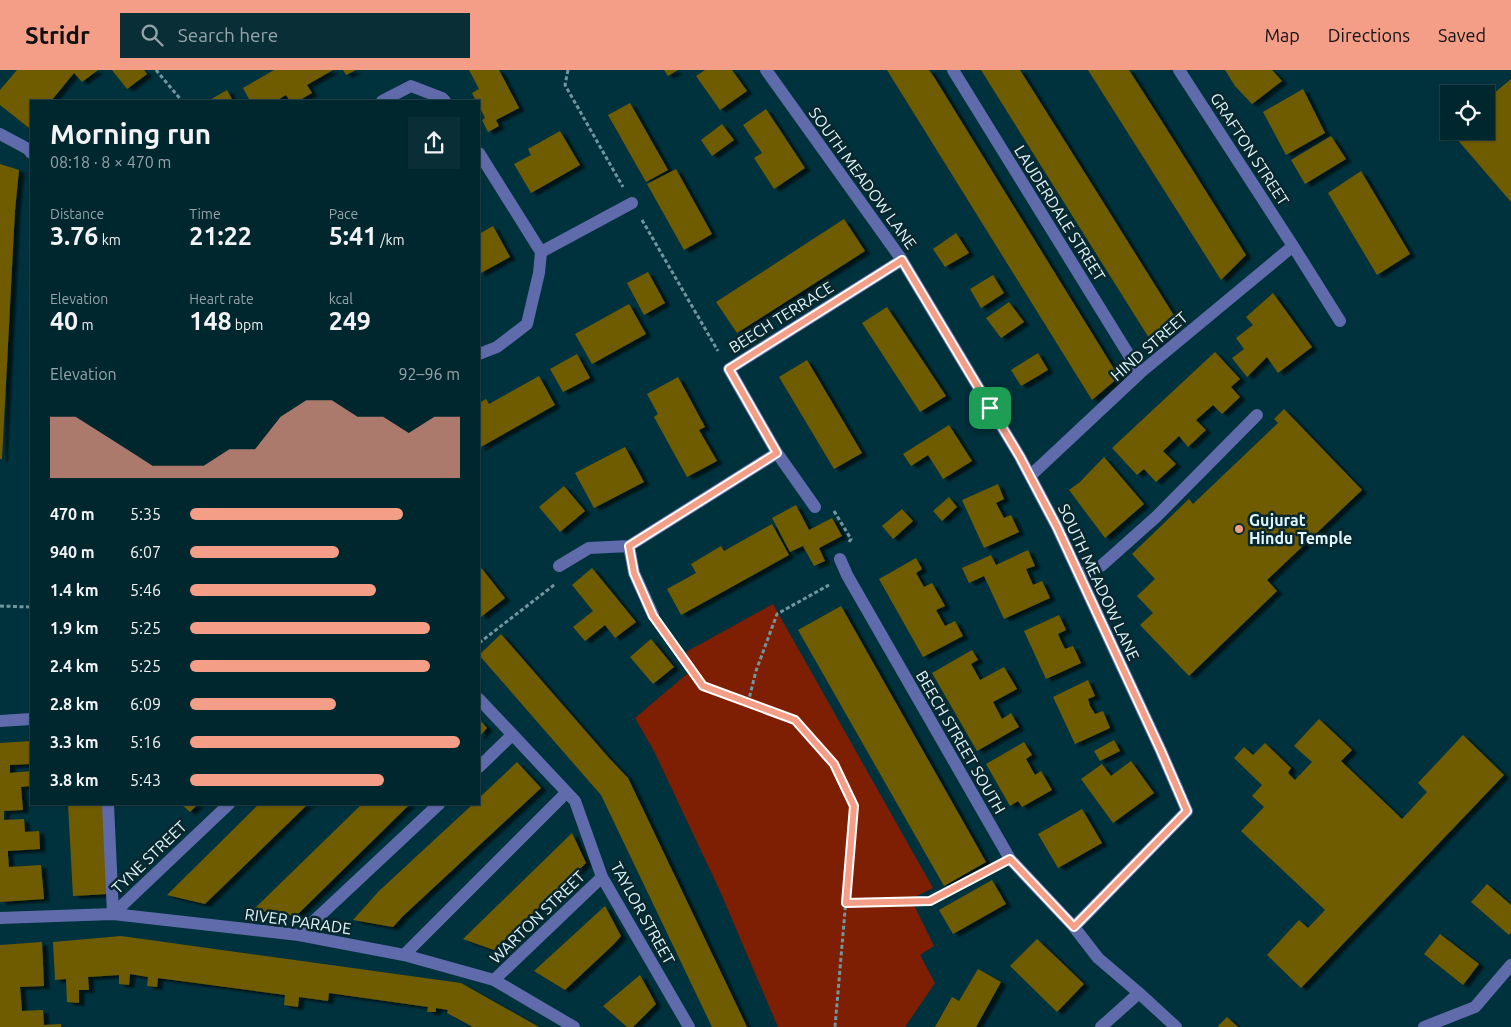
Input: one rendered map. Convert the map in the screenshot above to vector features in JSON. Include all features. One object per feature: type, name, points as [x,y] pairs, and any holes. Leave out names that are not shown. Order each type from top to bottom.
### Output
[{"type":"street","name":"SOUTH MEADOW LANE","points":[[766,70],[902,260],[1030,476],[1057,527],[1187,811],[1074,927]]},
{"type":"street","name":"LAUDERDALE STREET","points":[[953,70],[1140,373]]},
{"type":"street","name":"GRAFTON STREET","points":[[1179,70],[1340,321]]},
{"type":"street","points":[[384,100],[411,86],[444,100]]},
{"type":"street","points":[[0,134],[30,152]]},
{"type":"street","points":[[480,155],[541,252],[539,273],[527,324],[497,347],[480,354]]},
{"type":"street","points":[[541,252],[632,203]]},
{"type":"street","name":"HIND STREET","points":[[1030,476],[1140,373],[1293,246]]},
{"type":"street","name":"BEECH TERRACE","points":[[777,453],[729,369],[902,260]]},
{"type":"street","points":[[1079,575],[1101,566],[1156,517],[1257,415]]},
{"type":"street","points":[[559,566],[590,548],[629,546],[777,453],[815,507]]},
{"type":"street","points":[[629,546],[634,573],[653,616]]},
{"type":"street","name":"BEECH STREET SOUTH","points":[[840,558],[847,575],[1010,859],[1074,927]]},
{"type":"street","name":"TAYLOR STREET","points":[[480,700],[574,801],[602,877],[689,1027]]},
{"type":"street","points":[[0,721],[30,719]]},
{"type":"street","points":[[480,765],[512,735]]},
{"type":"street","points":[[404,955],[566,793]]},
{"type":"street","points":[[108,805],[113,914]]},
{"type":"street","name":"TYNE STREET","points":[[113,914],[228,805]]},
{"type":"street","points":[[300,936],[438,805]]},
{"type":"street","name":"WARTON STREET","points":[[494,980],[602,877]]},
{"type":"street","name":"RIVER PARADE","points":[[0,918],[113,914],[300,936],[404,955],[494,980],[574,1027]]},
{"type":"street","points":[[1074,927],[1098,958],[1176,1027]]},
{"type":"street","points":[[1424,1027],[1475,1007],[1511,964]]},
{"type":"street","points":[[1101,1027],[1139,993]]},
{"type":"path","points":[[156,70],[181,100]]},
{"type":"path","points":[[815,507],[832,509],[851,538],[840,558]]},
{"type":"path","points":[[480,642],[567,575],[559,566]]},
{"type":"path","points":[[748,703],[756,670],[777,614],[847,575]]},
{"type":"path","points":[[0,606],[30,607]]},
{"type":"path","points":[[653,616],[703,686],[795,720],[834,764],[854,806],[835,1027]]},
{"type":"path","points":[[846,903],[930,901],[1010,859]]},
{"type":"shaded area","points":[[773,604],[933,888],[911,899],[934,946],[920,955],[935,983],[905,1027],[778,1027],[720,891],[654,751],[635,718],[694,668],[686,652]]},
{"type":"building","points":[[17,70],[98,70],[82,82],[74,73],[52,100],[30,100],[29,128],[0,105],[0,90]]},
{"type":"building","points":[[112,70],[144,70],[147,74],[127,89]]},
{"type":"building","points":[[274,70],[333,70],[307,85],[312,93],[300,100],[289,100],[286,95],[278,100],[249,100],[243,88]]},
{"type":"building","points":[[343,70],[356,70],[346,75]]},
{"type":"building","points":[[469,70],[499,70],[519,108],[496,120],[499,126],[488,132],[482,120],[485,118],[480,108],[480,100],[476,100],[472,93],[479,89]]},
{"type":"building","points":[[664,70],[678,70],[668,76]]},
{"type":"building","points":[[705,70],[732,70],[747,91],[720,110],[696,76]]},
{"type":"building","points":[[887,70],[929,70],[934,77],[1119,377],[1092,400]]},
{"type":"building","points":[[981,70],[1020,70],[1093,186],[1178,322],[1154,346]]},
{"type":"building","points":[[1088,70],[1129,70],[1161,120],[1246,255],[1221,280]]},
{"type":"building","points":[[1225,70],[1272,70],[1282,81],[1252,104],[1235,86]]},
{"type":"building","points":[[1511,79],[1511,202],[1458,140],[1495,140],[1495,92]]},
{"type":"building","points":[[1303,89],[1325,133],[1286,155],[1263,112]]},
{"type":"building","points":[[227,90],[232,100],[210,100]]},
{"type":"building","points":[[630,103],[668,170],[646,182],[608,115]]},
{"type":"building","points":[[766,109],[805,168],[774,189],[754,158],[762,153],[743,125]]},
{"type":"building","points":[[722,124],[734,140],[712,156],[701,140]]},
{"type":"building","points":[[560,131],[580,165],[531,193],[514,164],[531,155],[528,149]]},
{"type":"building","points":[[1331,136],[1346,159],[1305,184],[1291,160]]},
{"type":"building","points":[[0,164],[19,170],[15,210],[2,459],[0,459]]},
{"type":"building","points":[[676,169],[712,234],[684,250],[647,184]]},
{"type":"building","points":[[1361,171],[1410,254],[1377,275],[1328,193]]},
{"type":"building","points":[[844,219],[865,251],[737,333],[716,302]]},
{"type":"building","points":[[493,226],[510,257],[480,273],[480,233]]},
{"type":"building","points":[[956,233],[969,253],[945,267],[933,249]]},
{"type":"building","points":[[648,272],[665,303],[644,315],[627,283]]},
{"type":"building","points":[[993,275],[1004,293],[981,308],[970,289]]},
{"type":"building","points":[[1273,293],[1312,347],[1278,373],[1267,357],[1247,377],[1232,358],[1244,349],[1236,338],[1253,325],[1246,317]]},
{"type":"building","points":[[1009,302],[1024,322],[1001,338],[986,318]]},
{"type":"building","points":[[629,304],[646,334],[592,364],[575,334]]},
{"type":"building","points":[[887,307],[946,396],[920,412],[862,323]]},
{"type":"building","points":[[1215,352],[1240,379],[1231,387],[1240,397],[1222,414],[1213,405],[1196,420],[1206,430],[1188,447],[1179,436],[1163,451],[1176,464],[1156,482],[1144,469],[1137,475],[1112,448]]},
{"type":"building","points":[[1038,353],[1048,370],[1021,386],[1011,370]]},
{"type":"building","points":[[577,354],[590,378],[563,392],[550,369]]},
{"type":"building","points":[[807,360],[862,453],[834,469],[779,377]]},
{"type":"building","points":[[539,376],[555,405],[480,447],[480,402],[486,399],[489,404]]},
{"type":"building","points":[[678,377],[705,427],[699,430],[717,461],[687,477],[654,417],[658,414],[647,394]]},
{"type":"building","name":"Gujurat Hindu Temple","points":[[1284,409],[1362,490],[1267,580],[1277,591],[1189,676],[1140,625],[1153,613],[1137,596],[1155,579],[1132,554],[1189,499],[1193,504],[1278,423],[1274,419]]},
{"type":"building","points":[[949,425],[972,461],[943,479],[928,455],[911,466],[903,454]]},
{"type":"building","points":[[625,447],[644,482],[594,508],[575,473]]},
{"type":"building","points":[[1104,457],[1144,504],[1105,538],[1069,490],[1080,482]]},
{"type":"building","points":[[998,484],[1004,499],[996,503],[1004,518],[1011,515],[1019,532],[984,548],[962,500]]},
{"type":"building","points":[[564,486],[585,511],[560,532],[539,507]]},
{"type":"building","points":[[949,497],[957,507],[942,521],[933,511]]},
{"type":"building","points":[[796,505],[809,530],[832,518],[842,536],[819,548],[825,561],[814,566],[803,546],[790,552],[772,518]]},
{"type":"building","points":[[902,509],[913,521],[893,539],[882,526]]},
{"type":"building","points":[[772,524],[789,555],[681,615],[667,589],[696,573],[691,564],[721,546],[724,551]]},
{"type":"building","points":[[1028,550],[1035,566],[1026,569],[1033,585],[1042,581],[1050,598],[1004,619],[984,576],[969,583],[962,568],[991,555],[996,565]]},
{"type":"building","points":[[916,558],[922,569],[916,573],[924,587],[932,583],[945,606],[936,610],[945,626],[955,621],[963,636],[923,657],[879,579]]},
{"type":"building","points":[[480,566],[505,598],[481,617],[480,616]]},
{"type":"building","points":[[592,568],[636,622],[615,638],[605,625],[585,641],[573,627],[593,611],[572,585]]},
{"type":"building","points":[[841,606],[986,862],[944,886],[798,630]]},
{"type":"building","points":[[1059,615],[1066,630],[1058,634],[1061,641],[1065,649],[1073,646],[1081,663],[1046,679],[1024,631]]},
{"type":"building","points":[[501,634],[628,778],[747,1027],[712,1027],[601,795],[480,654]]},
{"type":"building","points":[[651,639],[674,667],[653,684],[630,657]]},
{"type":"building","points":[[972,650],[978,660],[971,664],[980,680],[1004,667],[1017,689],[993,702],[1002,719],[1011,713],[1019,727],[977,751],[932,673]]},
{"type":"building","points":[[1088,680],[1095,696],[1088,699],[1090,706],[1095,714],[1103,711],[1110,728],[1075,744],[1053,697]]},
{"type":"building","points":[[1319,719],[1352,750],[1341,761],[1402,819],[1427,792],[1418,783],[1463,735],[1504,775],[1301,988],[1267,955],[1299,920],[1308,928],[1325,910],[1241,831],[1264,807],[1252,796],[1262,785],[1234,758],[1244,747],[1253,755],[1265,743],[1291,768],[1288,773],[1295,780],[1312,762],[1294,746]]},
{"type":"building","points":[[480,720],[487,728],[480,736]]},
{"type":"building","points":[[1114,740],[1120,751],[1100,761],[1094,751]]},
{"type":"building","points":[[30,741],[30,764],[10,765],[10,773],[30,771],[30,786],[21,787],[23,810],[4,811],[4,820],[24,819],[25,832],[39,831],[40,849],[8,851],[8,856],[9,867],[41,865],[44,899],[0,902],[0,743]]},
{"type":"building","points":[[1024,742],[1032,755],[1026,759],[1035,775],[1041,771],[1052,790],[1022,807],[1018,801],[1010,806],[986,764]]},
{"type":"building","points":[[1131,761],[1154,793],[1113,823],[1081,779],[1102,764],[1111,776]]},
{"type":"building","points":[[517,762],[541,788],[393,927],[353,920],[379,891],[472,805],[480,805],[480,797]]},
{"type":"building","points":[[68,805],[103,805],[108,894],[73,896]]},
{"type":"building","points":[[182,805],[197,805],[190,812]]},
{"type":"building","points":[[258,805],[307,805],[205,904],[167,895]]},
{"type":"building","points":[[361,805],[409,805],[296,916],[253,910]]},
{"type":"building","points":[[1082,809],[1102,843],[1058,868],[1038,834]]},
{"type":"building","points":[[572,833],[586,863],[494,950],[463,939]]},
{"type":"building","points":[[992,880],[1006,904],[953,934],[939,910]]},
{"type":"building","points":[[1487,884],[1511,905],[1511,933],[1509,935],[1471,902]]},
{"type":"building","points":[[605,906],[621,936],[565,990],[534,971]]},
{"type":"building","points":[[1440,934],[1479,964],[1463,985],[1424,954]]},
{"type":"building","points":[[121,936],[461,983],[539,1027],[473,1027],[447,1013],[448,1010],[436,1008],[436,1012],[427,1012],[428,1007],[329,993],[328,1001],[299,997],[298,1007],[284,1005],[285,995],[158,978],[157,987],[147,986],[148,977],[130,974],[129,985],[119,984],[119,975],[88,977],[89,990],[79,990],[79,1003],[67,1002],[66,979],[55,980],[53,942]]},
{"type":"building","points":[[1037,939],[1084,984],[1057,1012],[1010,966]]},
{"type":"building","points":[[42,942],[44,986],[20,987],[22,1011],[43,1010],[44,1025],[61,1024],[61,1027],[0,1027],[0,945]]},
{"type":"building","points":[[978,969],[1001,982],[976,1027],[935,1027],[952,997],[959,1001]]},
{"type":"building","points":[[640,975],[656,1004],[633,1027],[627,1027],[603,1006]]},
{"type":"building","points":[[1227,1017],[1238,1027],[1219,1027]]},
{"type":"place","name":"Gujurat Hindu Temple","points":[[1239,529]]},
{"type":"route","points":[[902,260],[990,408],[1020,457],[1057,527],[1187,811],[1074,927],[1010,859],[930,901],[846,903],[854,806],[834,764],[795,720],[703,686],[653,616],[634,573],[629,546],[777,453],[729,369],[902,260]]}]
